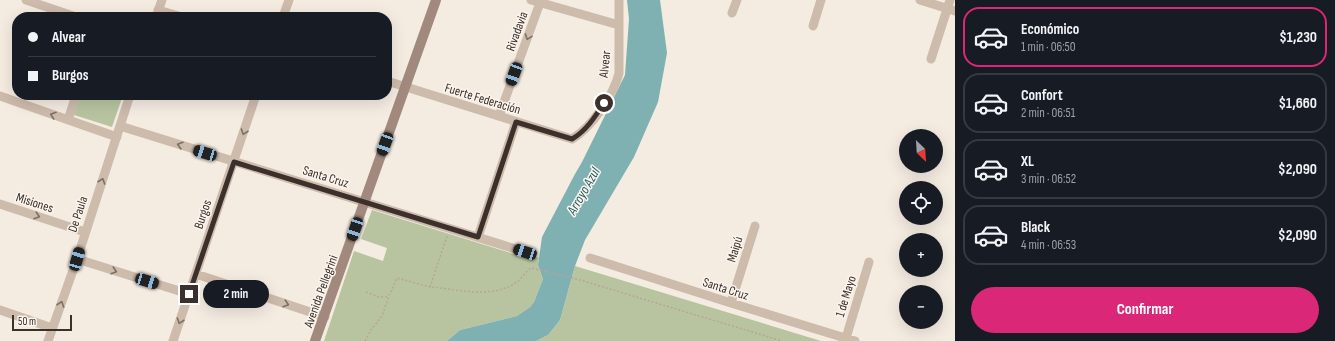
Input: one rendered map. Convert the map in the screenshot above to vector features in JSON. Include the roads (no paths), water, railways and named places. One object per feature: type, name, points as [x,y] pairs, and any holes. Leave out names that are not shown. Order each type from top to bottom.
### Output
[{"type":"main road","name":"Avenida Pellegrini","points":[[315,341],[325,317],[436,0]]},
{"type":"street","points":[[26,0],[61,12]]},
{"type":"street","points":[[157,12],[162,0]]},
{"type":"street","points":[[285,12],[289,0]]},
{"type":"street","points":[[531,0],[540,1],[619,25]]},
{"type":"street","name":"Alvear","points":[[572,139],[580,135],[585,130],[617,82],[619,73],[619,0]]},
{"type":"street","points":[[732,13],[737,0]]},
{"type":"street","points":[[813,26],[821,0]]},
{"type":"street","points":[[920,0],[951,7],[931,59]]},
{"type":"street","name":"Rivadavia","points":[[499,116],[540,1]]},
{"type":"street","name":"Fuerte Federación","points":[[392,83],[572,139]]},
{"type":"street","points":[[0,96],[117,137]]},
{"type":"street","points":[[68,120],[74,100]]},
{"type":"street","name":"De Paula","points":[[48,341],[77,259],[84,232],[128,100]]},
{"type":"street","name":"Burgos","points":[[173,341],[254,100]]},
{"type":"street","points":[[478,237],[516,122]]},
{"type":"street","name":"Santa Cruz","points":[[120,126],[525,252]]},
{"type":"street","name":"Misiones","points":[[0,204],[84,232]]},
{"type":"street","name":"Maipú","points":[[731,303],[755,226]]},
{"type":"street","name":"Santa Cruz","points":[[590,258],[855,341]]},
{"type":"street","points":[[77,259],[189,294]]},
{"type":"street","name":"1 de Mayo","points":[[846,338],[869,262]]},
{"type":"street","points":[[196,274],[325,317]]},
{"type":"street","points":[[0,310],[52,328]]},
{"type":"water","name":"Arroyo Azul","points":[[627,0],[660,0],[667,53],[658,102],[634,157],[585,240],[575,266],[560,320],[548,335],[536,341],[447,341],[460,330],[517,316],[530,307],[534,302],[543,279],[538,265],[542,237],[582,162],[625,75],[629,19]]}]
